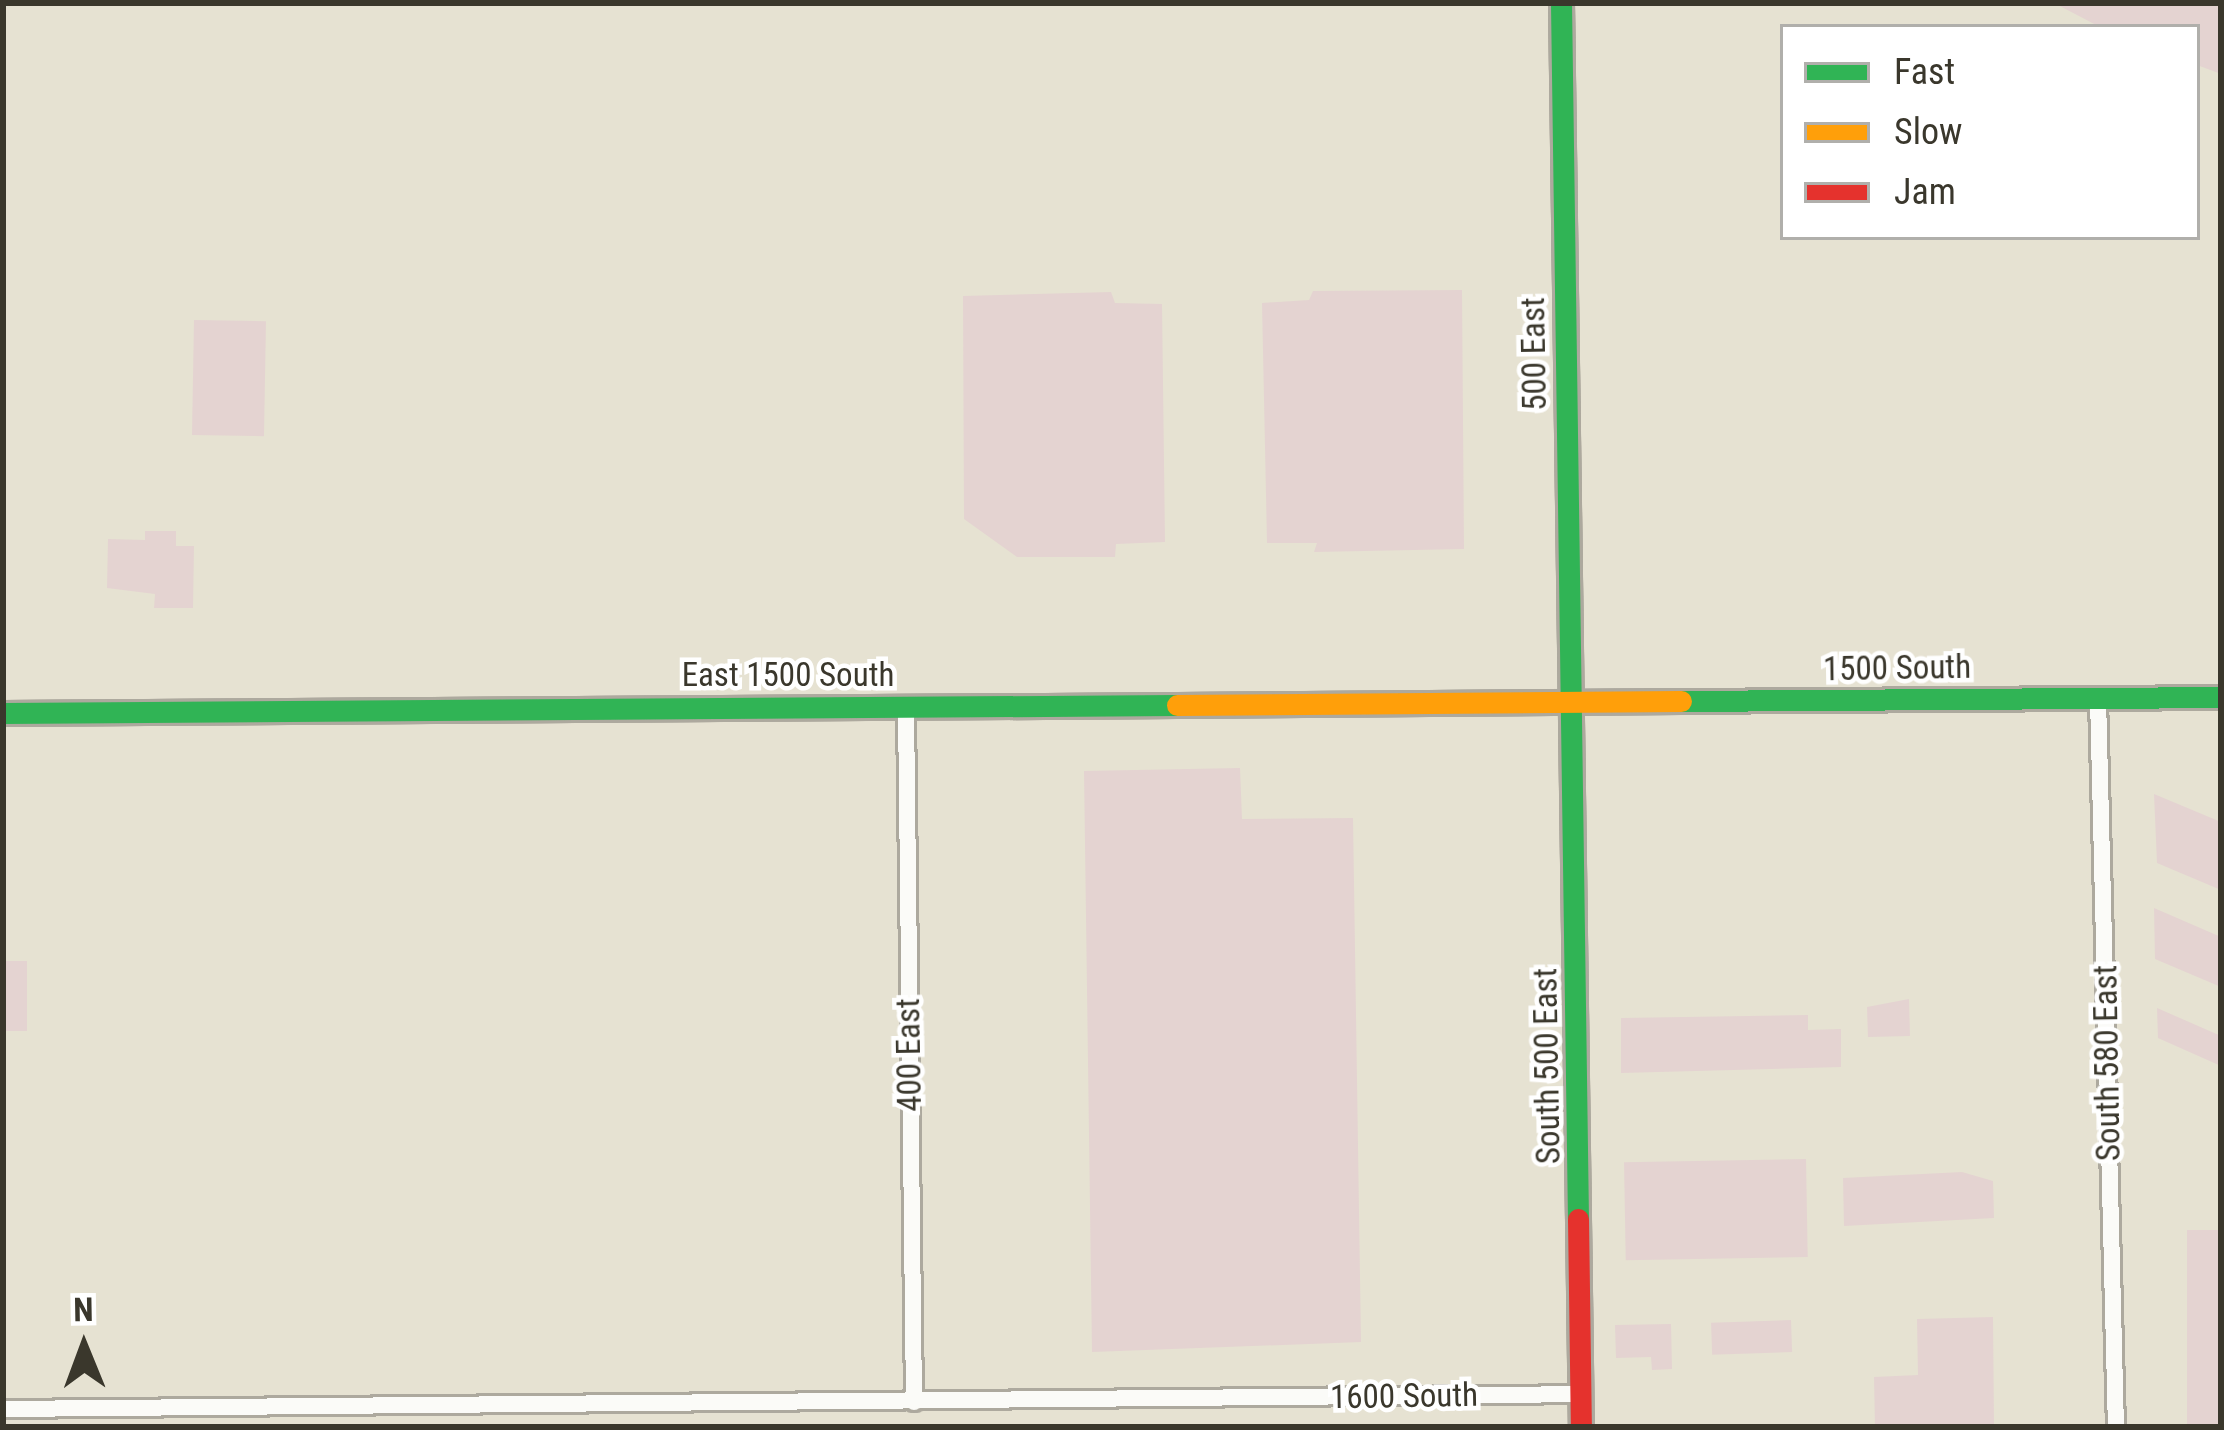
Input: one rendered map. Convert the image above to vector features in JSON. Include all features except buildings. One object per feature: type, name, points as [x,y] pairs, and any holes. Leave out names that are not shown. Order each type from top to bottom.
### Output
[{"type":"street","name":"500 East","points":[[1561,3],[1574,704]]},
{"type":"street","name":"1500 South","points":[[1574,704],[2221,697]]},
{"type":"street","name":"South 580 East","points":[[2098,698],[2116,1427]]},
{"type":"street","name":"East 1500 South","points":[[3,712],[1574,704]]},
{"type":"street","name":"South 500 East","points":[[1574,704],[1581,1427]]},
{"type":"street","name":"400 East","points":[[906,708],[914,1402]]},
{"type":"street","name":"1600 South","points":[[3,1409],[1580,1394]]},
{"type":"traffic: fast","points":[[1561,3],[1578,1219]]},
{"type":"traffic: fast","points":[[1681,701],[2221,697]]},
{"type":"traffic: fast","points":[[3,713],[1177,705]]},
{"type":"traffic: slow","points":[[1177,705],[1681,701]]},
{"type":"traffic: jam","points":[[1578,1219],[1581,1427]]}]
